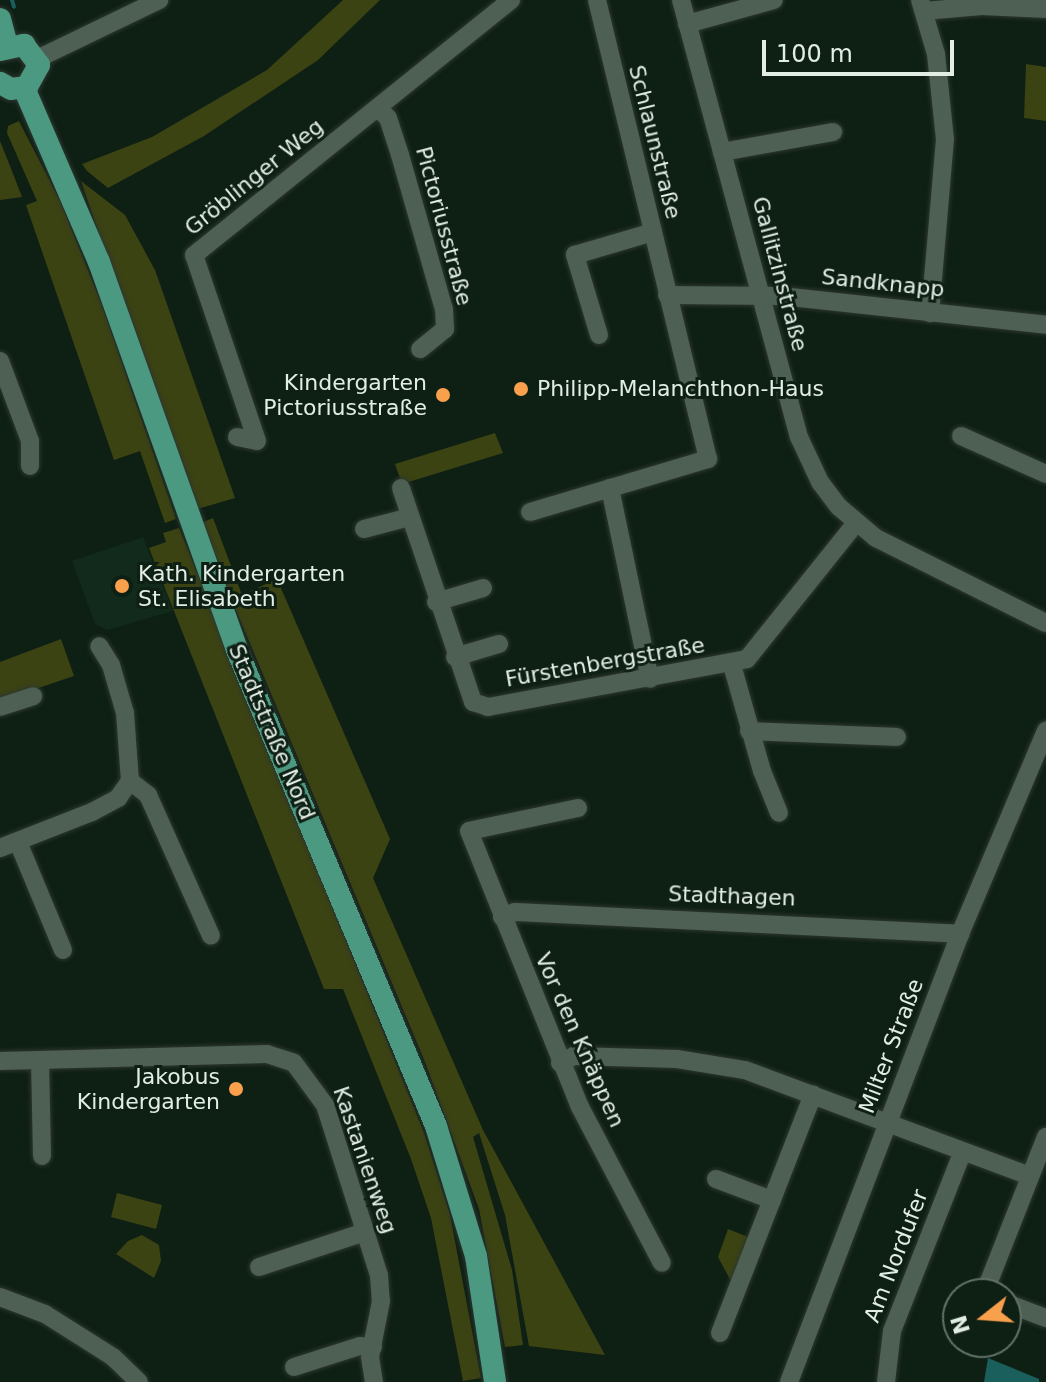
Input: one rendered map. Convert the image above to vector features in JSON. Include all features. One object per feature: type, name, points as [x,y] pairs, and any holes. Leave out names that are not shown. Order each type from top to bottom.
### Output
[{"type":"main road","points":[[0,19],[4,48],[24,45],[48,54],[36,78],[24,88],[0,83]]},
{"type":"main road","name":"Stadtstraße Nord","points":[[24,88],[99,262],[237,650],[436,1126],[476,1256],[495,1382]]},
{"type":"street","points":[[48,54],[159,0]]},
{"type":"street","name":"Gröblinger Weg","points":[[237,437],[257,441],[194,255],[511,0]]},
{"type":"street","name":"Schlaunstraße","points":[[597,0],[708,459],[610,488]]},
{"type":"street","name":"Gallitzinstraße","points":[[681,0],[809,461],[829,494],[856,523],[901,552],[1046,623]]},
{"type":"street","points":[[687,24],[774,0]]},
{"type":"street","points":[[937,313],[945,139],[943,97],[922,6],[1046,9]]},
{"type":"street","name":"Pictoriusstraße","points":[[378,108],[388,118],[444,309],[445,329],[420,349]]},
{"type":"street","points":[[722,152],[833,132]]},
{"type":"street","points":[[599,335],[575,255],[653,232]]},
{"type":"street","name":"Sandknapp","points":[[667,295],[781,296],[1046,325]]},
{"type":"street","points":[[0,361],[30,441],[30,466]]},
{"type":"street","points":[[961,436],[1046,474]]},
{"type":"street","name":"Fürstenbergstraße","points":[[401,488],[455,657],[479,706],[732,665],[747,659],[856,523]]},
{"type":"street","points":[[530,512],[610,488],[650,679]]},
{"type":"street","points":[[364,529],[410,517]]},
{"type":"street","points":[[436,602],[483,588]]},
{"type":"street","points":[[455,657],[499,644]]},
{"type":"street","points":[[63,950],[9,845],[118,798],[130,781],[125,713],[111,665],[99,646]]},
{"type":"street","name":"Fürstenbergstraße","points":[[732,665],[749,731],[779,813]]},
{"type":"street","points":[[0,707],[33,696]]},
{"type":"street","name":"Milter Straße","points":[[789,1382],[960,934],[1046,730]]},
{"type":"street","points":[[749,731],[897,737]]},
{"type":"street","points":[[130,781],[148,795],[211,936]]},
{"type":"street","name":"Vor den Knäppen","points":[[578,808],[469,831],[560,1063],[662,1263]]},
{"type":"street","name":"Stadthagen","points":[[502,917],[515,912],[960,934]]},
{"type":"street","name":"Kastanienweg","points":[[0,1061],[267,1054],[294,1063],[325,1105],[365,1232],[381,1301],[373,1347],[374,1382]]},
{"type":"street","points":[[560,1063],[574,1056],[677,1059],[745,1070],[1030,1176]]},
{"type":"street","points":[[40,1060],[42,1156]]},
{"type":"street","points":[[720,1333],[813,1094]]},
{"type":"street","points":[[990,1278],[1046,1137]]},
{"type":"street","name":"Am Nordufer","points":[[886,1382],[892,1331],[963,1151]]},
{"type":"street","points":[[716,1179],[772,1200]]},
{"type":"street","points":[[259,1267],[365,1232]]},
{"type":"street","points":[[0,1297],[45,1314],[113,1357],[139,1382]]},
{"type":"street","points":[[1022,1309],[1046,1318]]},
{"type":"street","points":[[294,1367],[373,1347]]},
{"type":"shaded area","name":"Kath. Kindergarten St. Elisabeth","points":[[143,537],[173,611],[108,630],[95,624],[72,561]]},
{"type":"green space","points":[[343,0],[380,0],[318,60],[204,136],[108,188],[82,164],[152,137],[267,70]]},
{"type":"green space","points":[[1026,64],[1046,67],[1046,121],[1024,118]]},
{"type":"green space","points":[[19,121],[60,201],[101,303],[176,519],[165,523],[140,451],[114,460],[26,205],[37,201],[7,133],[8,126]]},
{"type":"green space","points":[[0,141],[12,171],[22,197],[0,200]]},
{"type":"green space","points":[[81,181],[125,215],[155,270],[235,498],[194,510]]},
{"type":"green space","points":[[495,433],[503,453],[402,484],[395,464]]},
{"type":"green space","points":[[213,518],[242,595],[277,579],[390,839],[373,878],[483,1130],[605,1355],[529,1346],[505,1215],[479,1133],[473,1137],[512,1270],[523,1345],[505,1347],[479,1209],[425,1062],[216,562],[201,523]]},
{"type":"green space","points":[[179,528],[424,1133],[450,1215],[481,1378],[463,1381],[431,1218],[411,1159],[343,989],[324,989],[149,548],[166,542],[163,533]]},
{"type":"green space","points":[[61,639],[74,676],[0,701],[0,662]]},
{"type":"green space","points":[[117,1193],[162,1205],[156,1229],[111,1217]]},
{"type":"green space","points":[[728,1229],[751,1238],[733,1285],[718,1257]]},
{"type":"green space","points":[[142,1235],[159,1245],[161,1261],[154,1278],[116,1254],[128,1241]]},
{"type":"water","points":[[988,1358],[1039,1379],[1039,1382],[984,1382]]},
{"type":"waterway","points":[[12,0],[14,7]]},
{"type":"place","name":"Philipp-Melanchthon-Haus","points":[[521,389]]},
{"type":"place","name":"Kindergarten Pictoriusstraße","points":[[443,395]]},
{"type":"place","name":"Kath. Kindergarten St. Elisabeth","points":[[122,586]]},
{"type":"place","name":"Jakobus Kindergarten","points":[[236,1089]]}]
